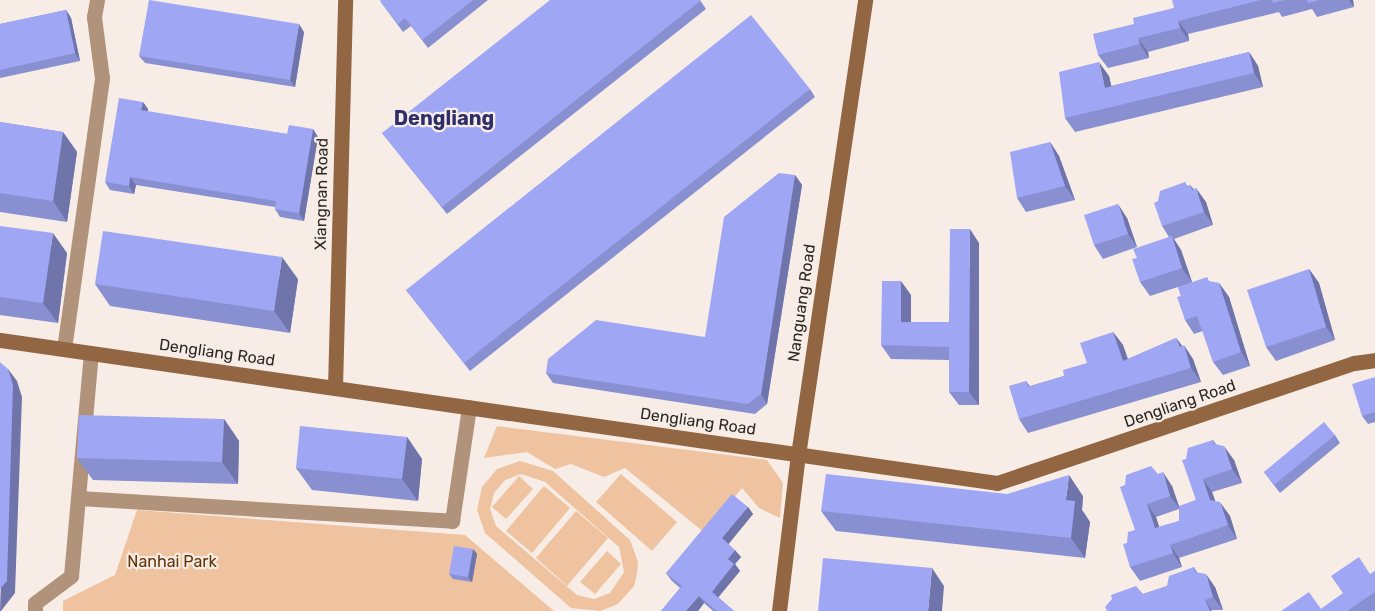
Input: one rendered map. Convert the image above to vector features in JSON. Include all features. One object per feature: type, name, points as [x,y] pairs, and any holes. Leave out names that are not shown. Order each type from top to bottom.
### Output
[{"type":"main road","name":"Xiangnan Road","points":[[335,388],[345,0]]},
{"type":"main road","name":"Nanguang Road","points":[[779,611],[798,455],[865,0]]},
{"type":"main road","name":"Dengliang Road","points":[[0,340],[997,483],[1354,363],[1375,360]]},
{"type":"street","points":[[64,349],[102,78],[94,17],[97,0]]},
{"type":"street","points":[[35,611],[35,603],[71,576],[91,353]]},
{"type":"street","points":[[79,498],[452,521],[469,407]]},
{"type":"green space","points":[[497,426],[767,460],[783,483],[780,518],[759,508],[742,488],[705,533],[625,468],[604,477],[571,464],[555,469],[527,452],[484,458]]},
{"type":"green space","points":[[520,461],[553,471],[630,540],[638,562],[637,574],[634,586],[618,604],[600,611],[571,608],[485,533],[477,510],[482,487],[497,469]],"holes":[[[521,474],[545,482],[619,547],[624,572],[610,593],[594,599],[577,595],[496,526],[490,509],[494,493],[505,480]]]},
{"type":"green space","points":[[621,474],[677,522],[652,551],[596,502]]},
{"type":"green space","points":[[519,476],[533,489],[506,519],[492,507]]},
{"type":"green space","points":[[544,486],[570,508],[532,553],[506,531]]},
{"type":"green space","name":"Nanhai Park","points":[[137,510],[465,535],[554,611],[63,611],[63,601],[115,575]]},
{"type":"green space","points":[[576,511],[608,538],[567,586],[536,558]]},
{"type":"green space","points":[[607,551],[621,564],[595,594],[580,582]]},
{"type":"building","points":[[149,0],[299,24],[290,80],[139,56]]},
{"type":"building","points":[[473,0],[422,40],[405,18],[398,24],[380,1]]},
{"type":"building","points":[[550,0],[700,1],[442,207],[382,133]]},
{"type":"building","points":[[1172,0],[1261,0],[1178,21],[1180,28],[1138,38],[1140,44],[1098,55],[1093,34],[1134,24],[1133,18],[1174,8]]},
{"type":"building","points":[[66,10],[75,53],[0,70],[0,24]]},
{"type":"building","points":[[751,15],[810,89],[464,363],[406,290]]},
{"type":"building","points":[[1249,52],[1254,73],[1065,118],[1059,72],[1099,62],[1105,88]]},
{"type":"building","points":[[119,98],[143,102],[141,110],[287,134],[289,125],[313,129],[299,213],[275,209],[276,201],[130,177],[129,186],[105,182]]},
{"type":"building","points":[[0,122],[63,132],[53,201],[0,193]]},
{"type":"building","points":[[1050,142],[1065,186],[1017,198],[1010,152]]},
{"type":"building","points":[[779,173],[795,175],[761,394],[748,404],[546,373],[548,359],[596,320],[705,337],[724,217]]},
{"type":"building","points":[[1185,182],[1186,187],[1190,185],[1192,190],[1196,188],[1204,212],[1162,226],[1154,203],[1158,201],[1160,191]]},
{"type":"building","points":[[1118,204],[1128,234],[1094,245],[1084,215]]},
{"type":"building","points":[[0,226],[53,233],[43,303],[0,297]]},
{"type":"building","points":[[950,229],[970,229],[969,392],[949,392],[949,347],[881,345],[882,281],[901,281],[901,322],[949,322]]},
{"type":"building","points":[[103,231],[282,257],[274,311],[95,284]]},
{"type":"building","points":[[1172,236],[1182,268],[1140,282],[1132,259],[1137,258],[1133,249]]},
{"type":"building","points":[[1309,269],[1326,327],[1266,347],[1247,290]]},
{"type":"building","points":[[1207,277],[1209,281],[1219,283],[1241,352],[1213,362],[1197,316],[1185,320],[1177,297],[1181,296],[1178,287]]},
{"type":"building","points":[[1113,332],[1123,361],[1176,338],[1180,347],[1184,345],[1191,368],[1019,419],[1009,386],[1026,381],[1028,387],[1064,376],[1063,370],[1087,363],[1080,343]]},
{"type":"building","points":[[0,362],[8,369],[13,385],[7,581],[0,589]]},
{"type":"building","points":[[1375,377],[1375,412],[1362,416],[1352,384]]},
{"type":"building","points":[[79,415],[224,419],[222,462],[77,458]]},
{"type":"building","points":[[1324,422],[1335,435],[1274,485],[1264,472]]},
{"type":"building","points":[[300,426],[407,437],[402,479],[296,468]]},
{"type":"building","points":[[1213,440],[1214,444],[1224,446],[1232,469],[1203,479],[1210,500],[1220,502],[1228,525],[1170,545],[1173,553],[1130,567],[1123,544],[1127,543],[1128,532],[1135,530],[1120,487],[1125,485],[1126,475],[1151,466],[1158,474],[1163,472],[1170,496],[1147,504],[1155,528],[1179,521],[1179,506],[1196,500],[1182,460],[1186,459],[1188,448]]},
{"type":"building","points":[[826,474],[1007,494],[1069,475],[1066,500],[1075,501],[1071,538],[821,511]]},
{"type":"building","points":[[732,494],[748,507],[722,538],[735,550],[728,559],[734,564],[712,592],[734,611],[717,611],[699,596],[686,611],[661,611],[682,586],[666,573]]},
{"type":"building","points":[[454,546],[473,549],[468,577],[449,574]]},
{"type":"building","points":[[1359,557],[1370,574],[1375,571],[1375,592],[1347,611],[1281,611],[1309,592],[1321,609],[1343,593],[1331,576]]},
{"type":"building","points":[[823,558],[932,568],[928,611],[818,611]]},
{"type":"building","points":[[1194,567],[1195,572],[1206,574],[1213,597],[1205,600],[1210,611],[1107,611],[1105,607],[1112,599],[1111,595],[1136,586],[1143,594],[1167,586],[1169,576]]},
{"type":"district","name":"Dengliang","points":[[444,118]]}]
